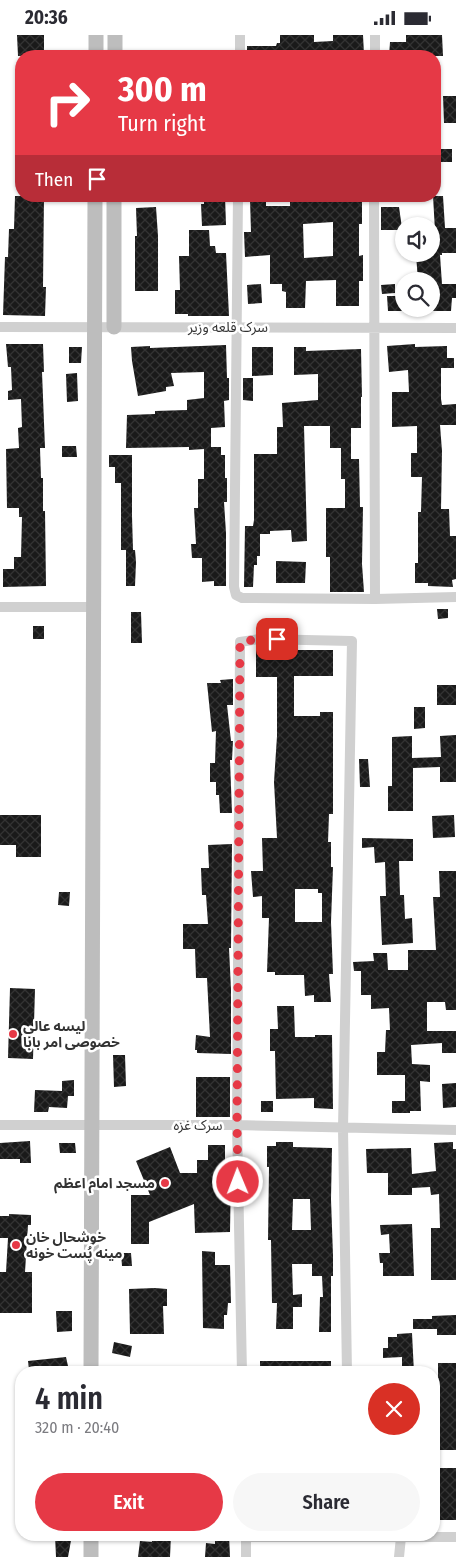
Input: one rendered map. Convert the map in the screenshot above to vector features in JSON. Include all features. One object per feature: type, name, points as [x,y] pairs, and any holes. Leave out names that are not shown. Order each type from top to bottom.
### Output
[{"type":"street","points":[[96,35],[96,50]]},
{"type":"street","points":[[114,35],[114,50]]},
{"type":"street","points":[[240,35],[240,50]]},
{"type":"street","points":[[375,35],[375,50]]},
{"type":"street","points":[[90,1366],[95,202]]},
{"type":"street","points":[[114,202],[114,327]]},
{"type":"street","points":[[238,202],[234,587],[236,595],[242,598],[375,599],[456,597]]},
{"type":"street","points":[[374,202],[375,599]]},
{"type":"street","name":"سرک قلعه وزیر","points":[[0,327],[456,327]]},
{"type":"street","points":[[0,607],[93,607]]},
{"type":"street","points":[[242,1366],[237,1125],[240,642],[259,639],[352,641],[343,1129],[347,1366]]},
{"type":"street","name":"سرک غزه","points":[[0,1125],[237,1125],[343,1129],[456,1130]]},
{"type":"street","points":[[440,1537],[456,1537]]},
{"type":"street","points":[[90,1541],[90,1557]]},
{"type":"street","points":[[246,1541],[246,1557]]},
{"type":"street","points":[[399,1557],[401,1541]]},
{"type":"building","points":[[17,35],[44,35],[44,50],[18,50]]},
{"type":"building","points":[[280,35],[314,35],[314,42],[333,41],[333,35],[363,35],[364,50],[247,50],[247,46],[276,46],[277,43],[280,43]]},
{"type":"building","points":[[406,35],[442,35],[443,56],[441,56],[441,50],[389,50],[390,42],[406,42]]},
{"type":"building","points":[[443,96],[456,96],[456,123],[444,123]]},
{"type":"building","points":[[441,149],[452,149],[452,162],[441,162]]},
{"type":"building","points":[[15,196],[15,202],[44,202],[43,287],[46,287],[45,316],[3,315],[5,257],[8,257],[9,229],[14,229]]},
{"type":"building","points":[[441,196],[443,196],[445,228],[456,228],[456,253],[442,253],[440,255],[440,217],[434,217],[433,202],[441,202]]},
{"type":"building","points":[[204,202],[225,202],[226,225],[202,226],[201,204],[204,204]]},
{"type":"building","points":[[250,202],[266,202],[266,206],[290,206],[290,202],[362,202],[362,224],[359,224],[359,256],[363,255],[363,281],[359,281],[359,306],[336,306],[336,280],[306,281],[305,308],[286,308],[286,292],[282,291],[282,284],[270,284],[270,255],[245,257],[244,232],[251,232]],"holes":[[[333,222],[333,256],[304,258],[303,224]]]},
{"type":"building","points":[[156,207],[158,291],[135,291],[136,208]]},
{"type":"building","points":[[381,207],[399,207],[400,217],[395,217],[395,230],[381,230]]},
{"type":"building","points":[[189,230],[209,230],[210,246],[215,246],[216,253],[226,253],[229,316],[188,316],[188,314],[175,314],[175,290],[180,290],[179,256],[189,256]]},
{"type":"building","points":[[440,255],[442,284],[456,284],[456,298],[452,298],[451,311],[440,311],[440,272],[417,272],[417,262],[440,262]]},
{"type":"building","points":[[261,284],[262,303],[248,304],[247,285]]},
{"type":"building","points":[[395,284],[395,293],[382,294],[381,285]]},
{"type":"building","points":[[387,296],[395,296],[395,311],[388,311]]},
{"type":"building","points":[[6,344],[43,344],[44,372],[42,372],[45,448],[40,448],[41,478],[43,478],[43,511],[45,511],[46,586],[3,587],[3,569],[14,569],[14,557],[21,557],[22,517],[19,517],[19,508],[7,508],[6,449],[19,448],[18,428],[22,427],[21,399],[8,400],[8,391],[12,390],[11,367],[8,367]]},
{"type":"building","points":[[415,344],[415,347],[447,346],[447,358],[454,358],[454,368],[441,368],[441,399],[442,405],[456,404],[456,425],[440,425],[442,451],[441,509],[449,509],[450,536],[456,536],[456,579],[452,580],[453,587],[428,586],[428,583],[415,583],[415,563],[418,563],[418,512],[421,512],[422,477],[411,477],[411,453],[417,453],[417,426],[392,427],[392,392],[409,392],[408,370],[389,372],[387,346]]},
{"type":"building","points":[[226,345],[229,400],[224,401],[225,427],[211,428],[211,447],[221,447],[221,455],[225,455],[225,478],[227,478],[227,502],[224,502],[226,586],[214,586],[214,581],[202,582],[202,558],[192,558],[191,544],[196,544],[194,508],[198,508],[198,479],[204,479],[204,449],[189,450],[189,447],[126,448],[127,415],[155,414],[155,411],[187,410],[187,400],[204,398],[204,372],[171,373],[174,386],[166,387],[166,391],[138,396],[131,347]]},
{"type":"building","points":[[69,347],[82,347],[81,363],[69,363]]},
{"type":"building","points":[[252,347],[273,347],[273,375],[252,376]]},
{"type":"building","points":[[294,347],[306,347],[306,351],[361,349],[361,428],[351,428],[351,459],[359,459],[360,507],[363,507],[362,564],[364,592],[330,592],[330,557],[326,557],[326,508],[345,508],[345,479],[341,479],[341,448],[330,448],[330,426],[304,426],[307,541],[292,542],[291,530],[270,531],[270,534],[260,534],[260,556],[257,556],[257,565],[254,565],[253,587],[244,587],[245,526],[253,526],[254,520],[254,454],[277,454],[277,427],[283,427],[282,403],[318,400],[318,374],[294,375]]},
{"type":"building","points":[[77,373],[78,401],[67,402],[66,374]]},
{"type":"building","points":[[243,378],[253,378],[253,401],[243,400]]},
{"type":"building","points":[[62,446],[76,446],[77,457],[62,457]]},
{"type":"building","points":[[109,455],[132,455],[133,550],[135,550],[136,562],[135,586],[126,586],[126,550],[121,550],[121,483],[115,483],[115,467],[109,467]]},
{"type":"building","points":[[276,561],[306,562],[305,583],[276,583]]},
{"type":"building","points":[[437,609],[448,609],[448,618],[438,619]]},
{"type":"building","points":[[131,612],[141,612],[142,643],[131,643]]},
{"type":"building","points":[[33,626],[44,626],[44,639],[33,639]]},
{"type":"building","points":[[256,650],[333,650],[333,676],[294,676],[294,716],[320,716],[320,712],[333,712],[333,814],[329,814],[328,842],[331,842],[331,867],[333,867],[331,922],[333,974],[329,974],[331,1002],[314,1002],[314,995],[305,996],[304,975],[275,975],[275,972],[267,972],[269,918],[262,918],[262,896],[253,897],[251,871],[263,871],[262,838],[277,838],[274,782],[277,736],[277,677],[256,677]],"holes":[[[295,889],[318,889],[318,893],[322,893],[322,922],[295,922]]]},
{"type":"building","points":[[233,679],[233,705],[227,705],[231,741],[233,741],[232,760],[230,760],[232,813],[220,813],[219,795],[216,795],[216,782],[210,782],[210,763],[215,763],[216,731],[212,732],[207,683],[221,683],[220,680]]},
{"type":"building","points":[[437,685],[456,685],[456,705],[437,705]]},
{"type":"building","points":[[414,707],[425,707],[425,728],[414,729]]},
{"type":"building","points":[[456,735],[456,782],[440,782],[440,767],[413,768],[413,811],[388,811],[388,786],[392,786],[392,737],[412,736],[412,758],[441,757],[440,736]]},
{"type":"building","points":[[359,759],[368,759],[370,787],[360,787]]},
{"type":"building","points":[[0,815],[41,815],[41,857],[16,857],[16,845],[0,845]]},
{"type":"building","points":[[454,815],[455,837],[433,838],[432,816]]},
{"type":"building","points":[[362,838],[413,839],[413,861],[399,861],[400,895],[404,895],[405,919],[412,918],[413,943],[382,945],[380,896],[386,896],[385,862],[375,863],[374,847],[362,848]]},
{"type":"building","points":[[232,844],[231,948],[229,948],[231,1054],[197,1053],[197,1050],[195,1050],[196,1035],[210,1037],[207,978],[196,978],[195,949],[183,949],[183,924],[208,924],[206,895],[202,895],[201,868],[209,868],[208,845]]},
{"type":"building","points":[[439,871],[456,871],[456,1010],[446,1010],[445,1002],[427,1002],[427,1031],[456,1031],[456,1053],[442,1053],[442,1043],[411,1045],[412,1064],[430,1065],[430,1082],[420,1081],[421,1111],[392,1113],[392,1101],[405,1101],[405,1075],[377,1075],[377,1052],[385,1052],[386,1030],[390,1030],[389,1008],[371,1009],[371,995],[361,995],[361,971],[354,971],[353,962],[374,961],[373,953],[387,953],[388,970],[408,970],[408,950],[436,950],[433,897],[440,897]]},
{"type":"building","points":[[59,892],[70,892],[69,906],[58,905]]},
{"type":"building","points":[[10,988],[35,989],[33,1059],[8,1058]]},
{"type":"building","points":[[277,1006],[294,1006],[295,1037],[332,1035],[333,1109],[314,1108],[314,1098],[276,1099],[275,1051],[270,1051],[270,1029],[278,1029]]},
{"type":"building","points":[[113,1055],[125,1055],[126,1086],[114,1087]]},
{"type":"building","points":[[196,1077],[230,1077],[230,1117],[196,1117]]},
{"type":"building","points":[[74,1080],[74,1096],[68,1096],[67,1108],[49,1107],[48,1112],[34,1112],[35,1090],[62,1091],[62,1081]]},
{"type":"building","points":[[456,1083],[456,1107],[443,1108],[442,1084]]},
{"type":"building","points":[[261,1101],[273,1101],[273,1112],[261,1112]]},
{"type":"building","points":[[30,1141],[31,1163],[20,1163],[20,1159],[0,1159],[0,1143]]},
{"type":"building","points":[[276,1142],[293,1142],[293,1147],[332,1148],[333,1276],[331,1276],[331,1332],[319,1332],[320,1297],[323,1297],[322,1276],[312,1276],[312,1264],[292,1264],[293,1295],[302,1294],[302,1307],[293,1307],[293,1329],[276,1329],[277,1303],[272,1303],[271,1240],[268,1240],[269,1167],[267,1167],[267,1146],[276,1146]],"holes":[[[293,1199],[310,1199],[311,1230],[292,1230]]]},
{"type":"building","points":[[453,1142],[453,1149],[456,1149],[456,1280],[431,1280],[431,1228],[440,1228],[439,1194],[431,1195],[430,1187],[412,1188],[412,1195],[388,1195],[388,1173],[367,1173],[366,1149],[411,1148],[412,1174],[436,1171],[434,1143]]},
{"type":"building","points":[[59,1143],[75,1143],[76,1153],[60,1153]]},
{"type":"building","points":[[208,1145],[225,1145],[225,1173],[231,1173],[230,1232],[195,1233],[194,1204],[149,1222],[149,1244],[131,1244],[131,1195],[150,1195],[136,1161],[170,1147],[180,1173],[197,1173],[197,1160],[208,1160]]},
{"type":"building","points":[[9,1214],[31,1215],[31,1225],[28,1225],[25,1272],[32,1272],[32,1313],[0,1313],[0,1272],[6,1272],[8,1238],[0,1238],[0,1216],[9,1216]]},
{"type":"building","points":[[412,1224],[414,1276],[383,1276],[383,1263],[380,1263],[379,1253],[390,1253],[389,1234],[381,1235],[380,1225]]},
{"type":"building","points":[[202,1251],[215,1252],[215,1265],[230,1265],[231,1303],[228,1303],[227,1315],[224,1315],[224,1329],[203,1328]]},
{"type":"building","points":[[121,1253],[131,1253],[132,1266],[122,1266]]},
{"type":"building","points":[[129,1289],[167,1289],[167,1306],[163,1306],[164,1334],[130,1334]]},
{"type":"building","points":[[56,1311],[72,1311],[72,1331],[57,1332]]},
{"type":"building","points":[[456,1315],[456,1335],[437,1335],[437,1329],[413,1329],[413,1319],[432,1319],[432,1316]]},
{"type":"building","points":[[412,1333],[414,1366],[402,1366],[402,1357],[383,1358],[383,1348],[388,1348],[388,1337],[397,1337],[397,1334]]},
{"type":"building","points":[[114,1342],[132,1346],[130,1357],[112,1353]]},
{"type":"building","points":[[66,1357],[68,1366],[29,1366],[28,1361]]},
{"type":"building","points":[[260,1361],[331,1361],[331,1366],[260,1366]]},
{"type":"building","points":[[438,1363],[456,1363],[456,1450],[440,1450],[440,1366],[438,1366]]},
{"type":"building","points":[[440,1468],[456,1468],[456,1520],[440,1520]]},
{"type":"building","points":[[55,1541],[71,1541],[68,1557],[56,1557]]},
{"type":"building","points":[[140,1541],[171,1541],[170,1557],[138,1557]]},
{"type":"building","points":[[215,1541],[229,1541],[230,1557],[205,1557],[206,1543],[215,1544]]},
{"type":"place","name":"لیسه عالی خصوصی امر بابا","points":[[13,1034]]},
{"type":"place","name":"مسجد امام اعظم","points":[[165,1183]]},
{"type":"place","name":"خوشحال خان مینه پُست خونه","points":[[16,1245]]},
{"type":"route","points":[[238,1182],[240,642],[277,639]]}]
